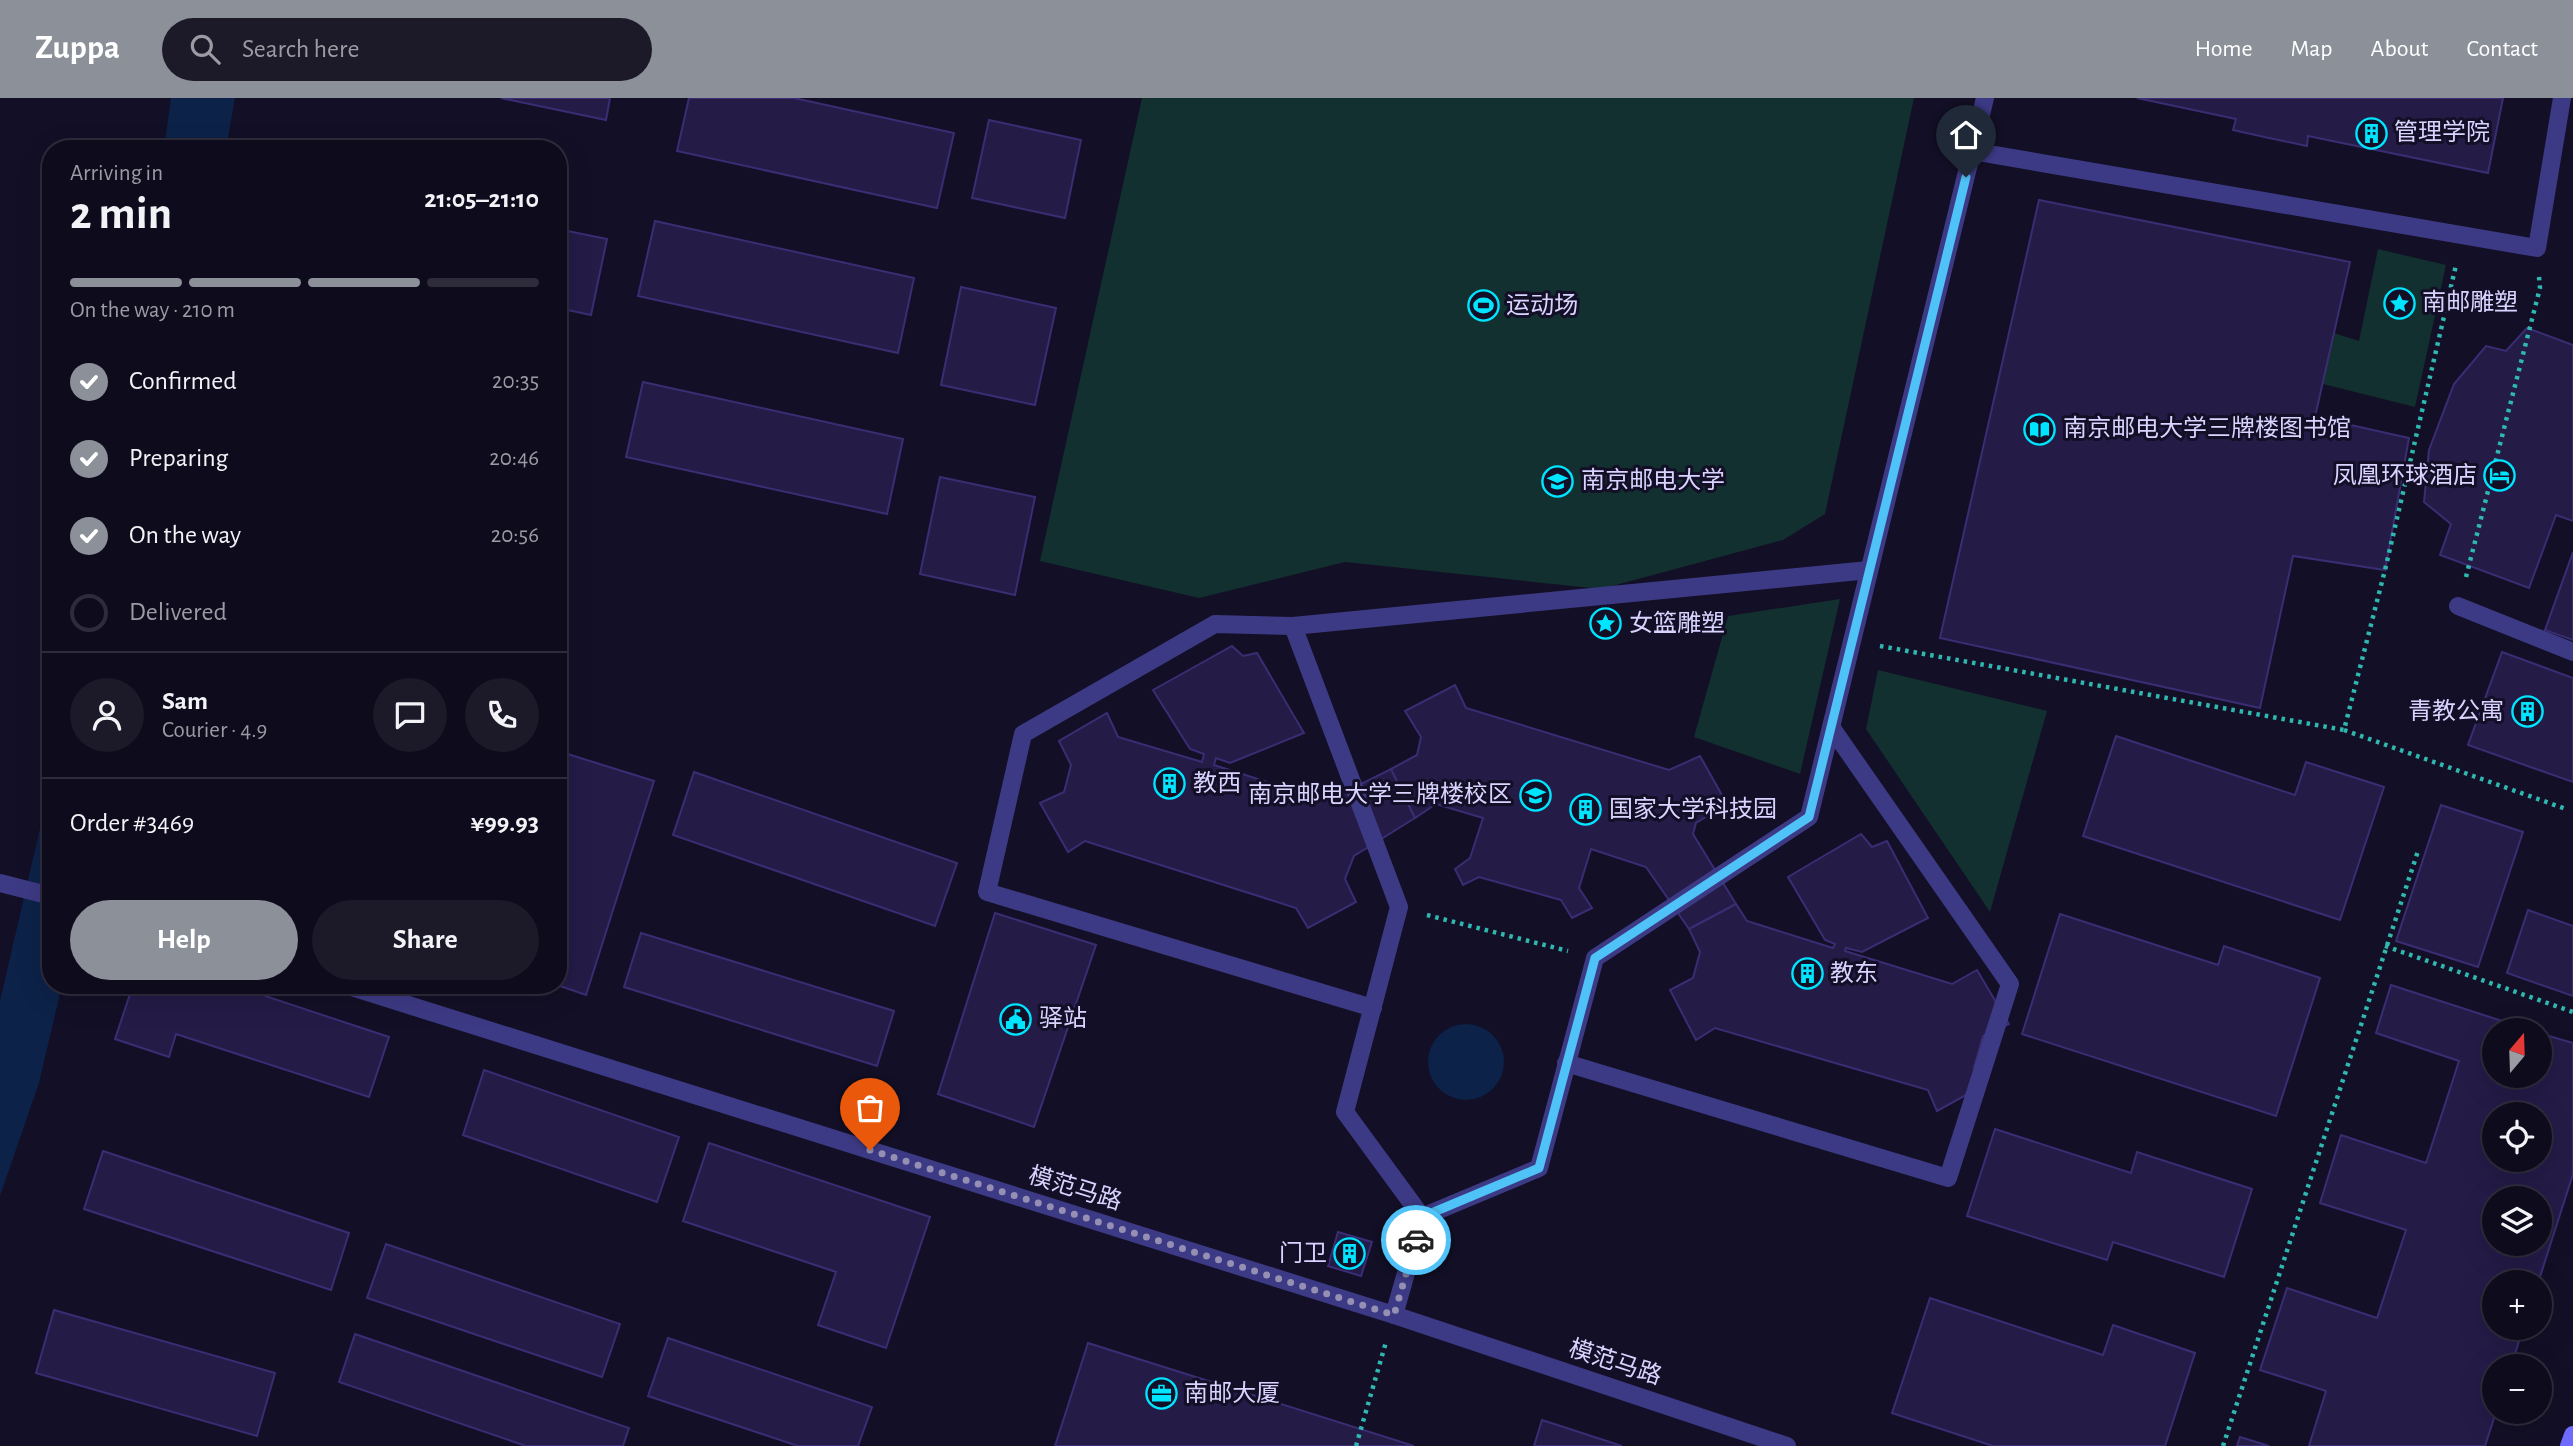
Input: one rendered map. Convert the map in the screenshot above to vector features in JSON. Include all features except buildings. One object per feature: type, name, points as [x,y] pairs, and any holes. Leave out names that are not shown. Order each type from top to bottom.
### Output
[{"type":"street","points":[[1422,1217],[1539,1168],[1595,958],[1809,817],[1985,98]]},
{"type":"street","points":[[1972,151],[2537,248],[2562,98]]},
{"type":"street","points":[[1373,1008],[987,892],[1023,734],[1215,624],[1293,626],[1869,570]]},
{"type":"street","points":[[2458,607],[2573,652]]},
{"type":"street","points":[[1293,626],[1399,907],[1345,1112],[1422,1217]]},
{"type":"street","points":[[1566,1063],[1948,1178],[2010,984],[1831,727]]},
{"type":"street","points":[[0,883],[42,894]]},
{"type":"street","name":"模范马路","points":[[374,994],[1394,1315],[1787,1446]]},
{"type":"street","points":[[1394,1315],[1422,1217]]},
{"type":"street","points":[[2569,1446],[2573,1435]]},
{"type":"path","points":[[2344,730],[2385,570],[2463,236]]},
{"type":"path","points":[[2458,607],[2540,288],[2537,248]]},
{"type":"path","points":[[1852,641],[2344,730],[2566,809]]},
{"type":"path","points":[[2223,1446],[2418,851]]},
{"type":"path","points":[[1399,907],[1595,958]]},
{"type":"path","points":[[2385,946],[2573,1012]]},
{"type":"path","points":[[1356,1446],[1394,1315]]},
{"type":"green space","name":"运动场","points":[[1142,98],[1914,98],[1825,514],[1783,540],[1601,589],[1345,562],[1199,598],[1040,561]]},
{"type":"green space","points":[[2378,249],[2446,265],[2415,407],[2323,384],[2334,333],[2359,341]]},
{"type":"green space","points":[[1840,599],[1800,774],[1694,737],[1728,616]]},
{"type":"green space","points":[[1878,670],[2047,711],[1990,912],[1866,729]]},
{"type":"water","points":[[171,98],[235,98],[228,140],[165,140]]},
{"type":"water","points":[[42,820],[42,994],[60,994],[39,1083],[0,1196],[0,1001]]},
{"type":"water","points":[[1466,1024],[1480,1027],[1493,1035],[1501,1048],[1504,1062],[1501,1076],[1493,1089],[1480,1097],[1466,1100],[1452,1097],[1439,1089],[1431,1076],[1428,1062],[1431,1048],[1439,1035],[1452,1027]]},
{"type":"way so far","points":[[870,1150],[1394,1315],[1416,1240]]},
{"type":"place","name":"管理学院","points":[[2371,133]]},
{"type":"place","name":"南邮雕塑","points":[[2399,303]]},
{"type":"place","name":"运动场","points":[[1483,306]]},
{"type":"place","name":"南京邮电大学三牌楼图书馆","points":[[2040,429]]},
{"type":"place","name":"凤凰环球酒店","points":[[2500,476]]},
{"type":"place","name":"南京邮电大学","points":[[1558,481]]},
{"type":"place","name":"女篮雕塑","points":[[1606,624]]},
{"type":"place","name":"青教公寓","points":[[2527,712]]},
{"type":"place","name":"教西","points":[[1170,784]]},
{"type":"place","name":"南京邮电大学三牌楼校区","points":[[1535,795]]},
{"type":"place","name":"国家大学科技园","points":[[1586,810]]},
{"type":"place","name":"教东","points":[[1807,974]]},
{"type":"place","name":"驿站","points":[[1016,1019]]},
{"type":"place","name":"门卫","points":[[1350,1254]]},
{"type":"place","name":"南邮大厦","points":[[1161,1394]]},
{"type":"route","points":[[1416,1240],[1422,1217],[1539,1168],[1595,958],[1809,817],[1966,177]]}]
